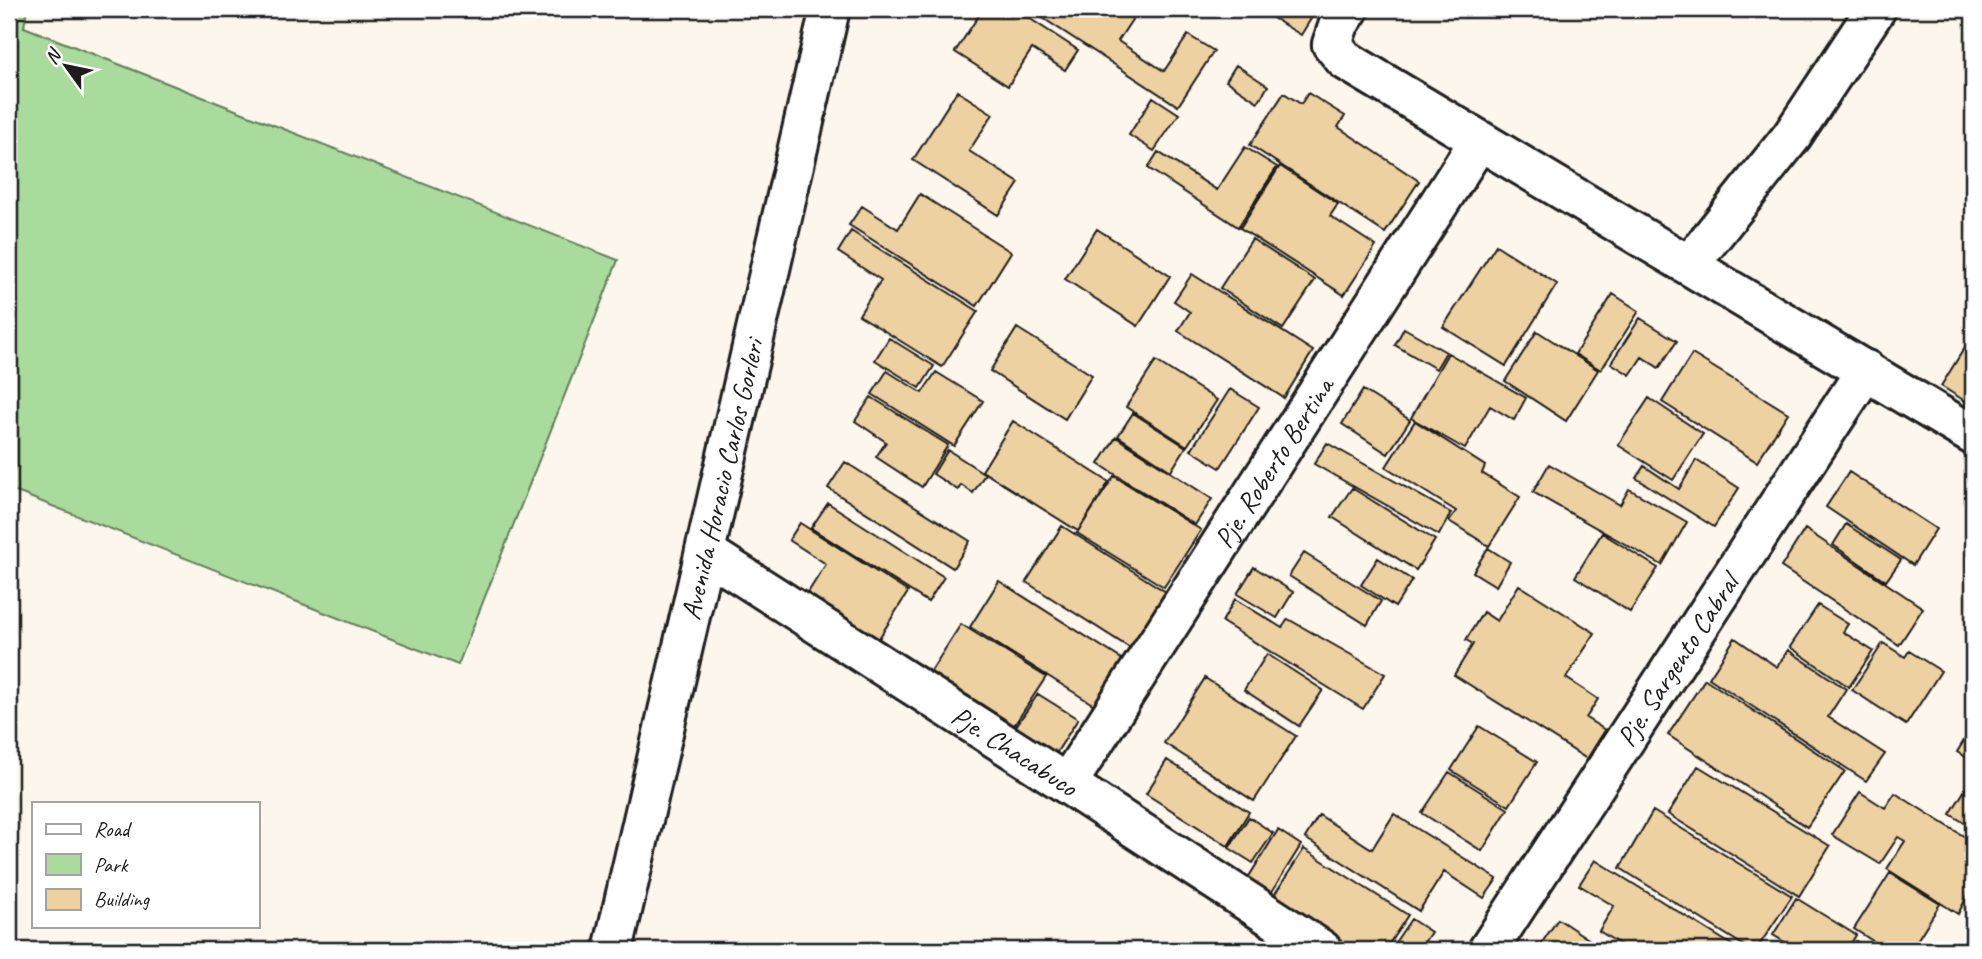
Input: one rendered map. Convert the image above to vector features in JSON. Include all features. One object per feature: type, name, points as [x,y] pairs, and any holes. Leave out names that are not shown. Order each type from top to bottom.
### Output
[{"type":"street","name":"Avenida Horacio Carlos Gorleri","points":[[613,950],[830,9]]},
{"type":"street","points":[[1349,9],[1339,24],[1332,44],[1345,60],[1973,435]]},
{"type":"street","points":[[1689,265],[1792,136],[1876,9]]},
{"type":"street","name":"Pje. Roberto Bertina","points":[[1067,784],[1479,141]]},
{"type":"street","name":"Pje. Sargento Cabral","points":[[1488,950],[1866,370]]},
{"type":"street","name":"Pje. Chacabuco","points":[[705,552],[1322,950]]},
{"type":"green space","points":[[9,9],[27,9],[24,27],[618,260],[458,665],[9,489]]},
{"type":"building","points":[[983,9],[1015,9],[1078,50],[1065,70],[1032,49],[1008,86],[955,52]]},
{"type":"building","points":[[1029,9],[1139,9],[1118,41],[1164,71],[1188,35],[1214,51],[1178,106]]},
{"type":"building","points":[[1258,9],[1317,9],[1301,35]]},
{"type":"building","points":[[1236,65],[1268,86],[1258,102],[1226,81]]},
{"type":"building","points":[[957,91],[993,114],[969,151],[1019,183],[998,215],[913,160]]},
{"type":"building","points":[[1284,93],[1301,104],[1308,93],[1345,116],[1338,127],[1419,181],[1385,233],[1250,145]]},
{"type":"building","points":[[1153,97],[1179,114],[1154,151],[1129,135]]},
{"type":"building","points":[[1245,147],[1277,167],[1238,227],[1148,168],[1158,152],[1217,190]]},
{"type":"building","points":[[1280,166],[1338,204],[1330,216],[1376,246],[1344,295],[1240,228]]},
{"type":"building","points":[[920,194],[1011,252],[977,306],[849,225],[862,206],[898,229]]},
{"type":"building","points":[[1097,229],[1170,276],[1138,326],[1065,279]]},
{"type":"building","points":[[851,231],[978,311],[942,367],[859,315],[881,280],[838,252]]},
{"type":"building","points":[[1252,239],[1315,280],[1283,329],[1220,288]]},
{"type":"building","points":[[1496,245],[1557,284],[1506,366],[1443,327]]},
{"type":"building","points":[[1192,274],[1313,351],[1284,398],[1178,331],[1190,312],[1174,301]]},
{"type":"building","points":[[1613,294],[1639,311],[1601,370],[1575,354]]},
{"type":"building","points":[[1640,318],[1677,341],[1659,368],[1642,357],[1630,375],[1611,363]]},
{"type":"building","points":[[1017,328],[1092,375],[1065,419],[990,371]]},
{"type":"building","points":[[1404,328],[1446,352],[1436,369],[1395,345]]},
{"type":"building","points":[[1537,331],[1598,370],[1566,421],[1505,381]]},
{"type":"building","points":[[1973,334],[1973,406],[1941,386]]},
{"type":"building","points":[[889,338],[934,366],[920,388],[875,360]]},
{"type":"building","points":[[1448,353],[1526,398],[1514,420],[1490,406],[1465,449],[1411,418]]},
{"type":"building","points":[[1692,354],[1788,413],[1757,462],[1662,402]]},
{"type":"building","points":[[1156,361],[1217,400],[1187,446],[1126,407]]},
{"type":"building","points":[[887,371],[922,393],[936,372],[983,401],[954,446],[872,394]]},
{"type":"building","points":[[1230,389],[1259,407],[1220,468],[1191,450]]},
{"type":"building","points":[[1363,390],[1410,420],[1388,454],[1342,424]]},
{"type":"building","points":[[871,397],[948,445],[922,487],[876,457],[886,442],[855,421]]},
{"type":"building","points":[[1649,398],[1703,434],[1673,480],[1618,445]]},
{"type":"building","points":[[1133,413],[1186,447],[1171,471],[1118,436]]},
{"type":"building","points":[[1013,421],[1109,482],[1078,531],[982,471]]},
{"type":"building","points":[[1415,421],[1485,466],[1482,473],[1520,497],[1489,546],[1449,521],[1456,511],[1386,467]]},
{"type":"building","points":[[1116,437],[1212,499],[1195,525],[1099,464]]},
{"type":"building","points":[[1327,443],[1451,513],[1439,535],[1314,464]]},
{"type":"building","points":[[948,450],[985,474],[973,493],[961,485],[958,490],[933,474]]},
{"type":"building","points":[[1696,460],[1739,488],[1714,527],[1636,478],[1644,466],[1679,489]]},
{"type":"building","points":[[845,462],[970,541],[953,568],[828,488]]},
{"type":"building","points":[[1549,464],[1620,505],[1629,489],[1687,522],[1662,565],[1533,492]]},
{"type":"building","points":[[1849,472],[1936,529],[1913,565],[1826,507]]},
{"type":"building","points":[[1114,476],[1201,530],[1164,587],[1077,533]]},
{"type":"building","points":[[1352,488],[1435,540],[1416,570],[1332,517]]},
{"type":"building","points":[[828,503],[944,577],[928,602],[811,528]]},
{"type":"building","points":[[800,523],[908,592],[871,651],[800,605],[826,564],[789,540]]},
{"type":"building","points":[[1846,524],[1901,560],[1886,581],[1833,545]]},
{"type":"building","points":[[1062,526],[1166,592],[1130,648],[1026,582]]},
{"type":"building","points":[[1805,529],[1923,608],[1899,645],[1781,567]]},
{"type":"building","points":[[1602,533],[1658,568],[1630,612],[1575,577]]},
{"type":"building","points":[[1488,548],[1510,562],[1496,586],[1473,572]]},
{"type":"building","points":[[1304,553],[1381,601],[1367,625],[1289,576]]},
{"type":"building","points":[[1378,558],[1412,580],[1395,607],[1361,585]]},
{"type":"building","points":[[1254,567],[1293,592],[1277,618],[1237,594]]},
{"type":"building","points":[[999,581],[1123,660],[1094,705],[970,627]]},
{"type":"building","points":[[1519,585],[1595,633],[1566,678],[1598,699],[1586,718],[1605,730],[1587,759],[1454,675],[1473,644],[1466,640],[1483,612],[1497,621]]},
{"type":"building","points":[[1235,599],[1282,628],[1288,619],[1385,674],[1363,709],[1222,622]]},
{"type":"building","points":[[1818,605],[1848,624],[1843,632],[1873,651],[1849,687],[1790,647]]},
{"type":"building","points":[[961,624],[1046,677],[1007,736],[924,682]]},
{"type":"building","points":[[1735,638],[1777,667],[1788,650],[1846,689],[1828,717],[1885,754],[1866,781],[1709,678]]},
{"type":"building","points":[[1883,643],[1905,657],[1909,651],[1941,671],[1906,725],[1852,690]]},
{"type":"building","points":[[1267,654],[1323,690],[1299,726],[1244,690]]},
{"type":"building","points":[[1205,678],[1296,736],[1254,801],[1164,743]]},
{"type":"building","points":[[1705,679],[1845,771],[1807,827],[1668,735]]},
{"type":"building","points":[[1038,694],[1078,719],[1051,761],[1010,735]]},
{"type":"building","points":[[1479,726],[1537,762],[1509,806],[1451,770]]},
{"type":"building","points":[[1973,726],[1973,762],[1957,752]]},
{"type":"building","points":[[1167,760],[1249,812],[1228,846],[1146,794]]},
{"type":"building","points":[[1698,766],[1830,846],[1799,896],[1668,814]]},
{"type":"building","points":[[1449,772],[1508,809],[1482,851],[1422,813]]},
{"type":"building","points":[[1973,777],[1973,837],[1967,833],[1971,827],[1950,814]]},
{"type":"building","points":[[1860,792],[1885,808],[1895,793],[1973,842],[1973,885],[1958,914],[1887,869],[1905,841],[1898,837],[1880,864],[1832,835]]},
{"type":"building","points":[[1653,811],[1792,896],[1756,950],[1751,950],[1620,868]]},
{"type":"building","points":[[1394,814],[1497,879],[1484,898],[1444,872],[1419,911],[1305,838],[1319,815],[1372,849]]},
{"type":"building","points":[[1249,817],[1273,833],[1253,863],[1229,848]]},
{"type":"building","points":[[1278,830],[1301,845],[1271,893],[1248,878]]},
{"type":"building","points":[[1304,849],[1408,915],[1385,950],[1351,950],[1271,900]]},
{"type":"building","points":[[1595,860],[1740,950],[1618,950],[1621,945],[1599,931],[1614,906],[1579,885]]},
{"type":"building","points":[[1890,873],[1940,904],[1911,950],[1887,950],[1854,929]]},
{"type":"building","points":[[1796,898],[1856,935],[1847,950],[1798,950],[1773,935]]},
{"type":"building","points":[[1411,919],[1431,932],[1419,950],[1390,950]]},
{"type":"building","points":[[1558,919],[1605,950],[1537,950]]},
{"type":"building","points":[[1856,941],[1871,950],[1850,950]]}]
